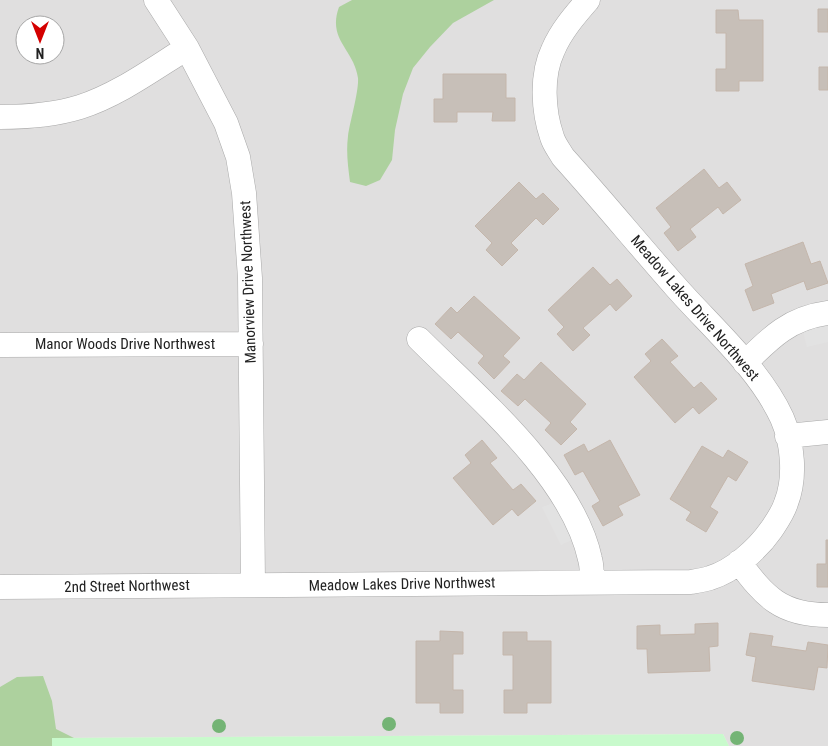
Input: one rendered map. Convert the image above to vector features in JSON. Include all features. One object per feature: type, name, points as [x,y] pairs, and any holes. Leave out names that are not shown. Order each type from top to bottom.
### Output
[{"type":"street","name":"Manorview Drive Northwest","points":[[156,0],[187,48],[226,123],[238,157],[244,194],[250,278],[253,585]]},
{"type":"street","name":"Meadow Lakes Drive Northwest","points":[[253,585],[691,582],[709,579],[739,562],[755,548],[778,520],[786,503],[792,468],[787,436],[782,419],[775,406],[745,363],[563,157],[552,138],[547,118],[545,96],[547,73],[552,51],[562,33],[588,0]]},
{"type":"street","points":[[0,117],[54,114],[81,107],[128,84],[187,48]]},
{"type":"street","points":[[745,363],[788,326],[800,319],[828,313]]},
{"type":"street","points":[[418,339],[526,447],[550,477],[576,520],[585,541],[591,560],[592,582]]},
{"type":"street","name":"Manor Woods Drive Northwest","points":[[0,345],[251,344]]},
{"type":"street","points":[[787,436],[828,432]]},
{"type":"street","points":[[739,562],[751,578],[778,605],[796,613],[828,615]]},
{"type":"street","name":"2nd Street Northwest","points":[[0,587],[253,585]]},
{"type":"shaded area","points":[[0,0],[828,0],[828,746],[729,746],[723,734],[52,738],[0,746]]},
{"type":"shaded area","points":[[828,313],[828,342],[807,347],[800,319]]},
{"type":"shaded area","points":[[564,499],[582,535],[561,545],[542,507]]},
{"type":"green space","points":[[352,0],[494,0],[453,23],[413,68],[403,94],[395,130],[392,160],[380,180],[366,186],[350,182],[347,142],[358,78],[356,68],[342,44],[336,28],[339,7]]},
{"type":"green space","points":[[43,676],[52,701],[56,729],[80,741],[126,746],[0,746],[0,687],[17,677]]},
{"type":"green space","points":[[723,734],[729,746],[52,746],[52,738]]},
{"type":"building","points":[[818,9],[828,9],[828,32],[818,32]]},
{"type":"building","points":[[716,10],[738,10],[739,20],[763,20],[763,81],[739,81],[739,91],[716,91],[716,69],[726,69],[726,33],[716,33]]},
{"type":"building","points":[[819,67],[828,67],[828,90],[819,90]]},
{"type":"building","points":[[443,74],[506,74],[506,98],[515,98],[515,121],[492,121],[493,112],[457,112],[457,122],[434,122],[434,99],[443,99]]},
{"type":"building","points":[[704,169],[719,188],[727,182],[741,200],[723,214],[718,207],[690,229],[696,237],[678,251],[664,233],[671,227],[656,208]]},
{"type":"building","points":[[519,182],[536,199],[543,193],[559,209],[543,225],[536,218],[511,243],[518,250],[502,266],[486,250],[492,243],[475,226]]},
{"type":"building","points":[[803,242],[811,264],[820,261],[828,283],[807,290],[804,281],[771,294],[774,303],[753,311],[745,290],[753,286],[745,264]]},
{"type":"building","points":[[593,267],[610,285],[617,279],[632,296],[616,311],[610,304],[583,328],[590,335],[573,351],[557,334],[564,327],[548,310]]},
{"type":"building","points":[[474,296],[520,338],[503,356],[510,362],[494,379],[478,363],[484,356],[458,332],[451,339],[435,324],[451,307],[457,313]]},
{"type":"building","points":[[662,339],[678,356],[670,362],[694,388],[701,382],[717,399],[699,414],[693,407],[675,423],[634,377],[651,361],[645,354]]},
{"type":"building","points":[[541,362],[586,404],[570,422],[577,429],[561,445],[545,430],[551,423],[525,399],[518,406],[501,391],[517,374],[524,380]]},
{"type":"building","points":[[482,440],[497,458],[490,463],[513,490],[521,484],[536,501],[518,516],[512,509],[493,525],[453,478],[471,463],[465,455]]},
{"type":"building","points":[[610,440],[640,495],[618,506],[623,515],[603,526],[592,506],[600,501],[583,471],[575,475],[564,455],[584,444],[588,452]]},
{"type":"building","points":[[702,446],[723,458],[728,450],[748,462],[736,481],[728,476],[710,507],[718,512],[706,532],[686,520],[691,512],[670,499]]},
{"type":"building","points":[[826,540],[828,540],[828,587],[817,587],[817,564],[826,564]]},
{"type":"building","points":[[718,623],[718,646],[709,647],[710,671],[648,673],[647,649],[637,649],[637,626],[660,625],[660,635],[695,634],[695,624]]},
{"type":"building","points":[[440,631],[463,632],[463,654],[453,654],[453,690],[463,690],[463,713],[440,713],[440,703],[416,703],[416,641],[440,641]]},
{"type":"building","points":[[503,632],[527,632],[527,641],[551,641],[551,703],[527,703],[527,713],[504,713],[504,690],[513,690],[513,655],[503,655]]},
{"type":"building","points":[[750,633],[773,636],[771,646],[806,651],[808,642],[828,645],[827,668],[818,667],[814,690],[752,681],[756,657],[746,655]]}]
